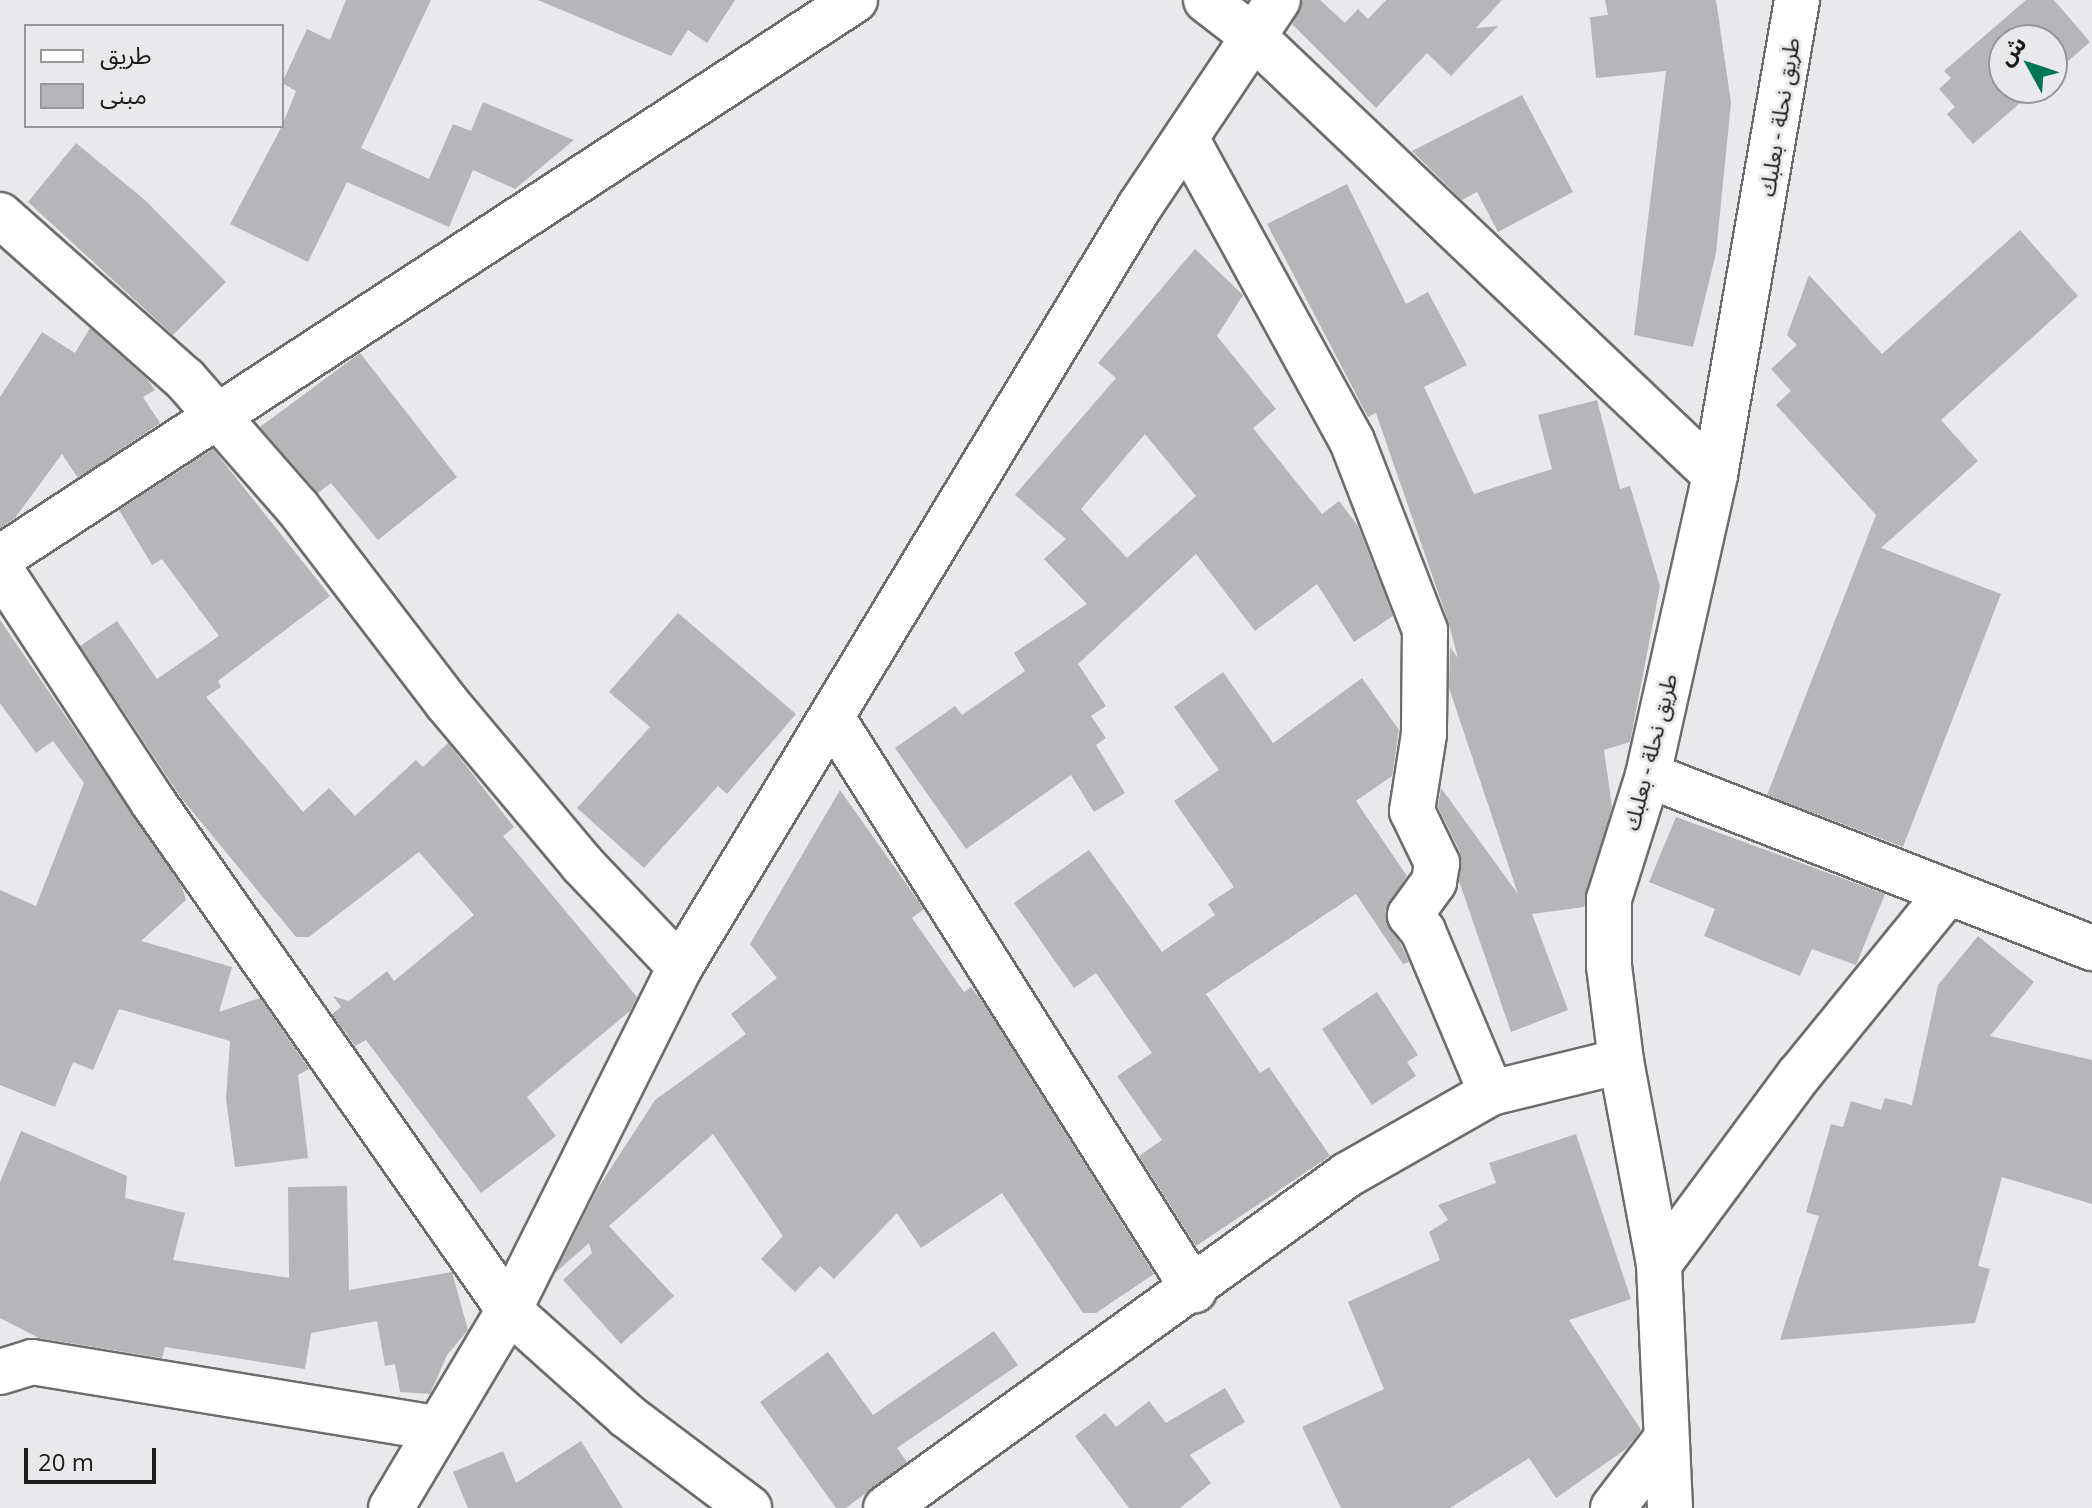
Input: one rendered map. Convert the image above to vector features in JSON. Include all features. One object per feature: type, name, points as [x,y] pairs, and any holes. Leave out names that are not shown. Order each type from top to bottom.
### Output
[{"type":"street","points":[[0,558],[855,0]]},
{"type":"street","points":[[1206,0],[1255,38],[1715,475]]},
{"type":"street","points":[[391,1508],[509,1310],[680,967],[833,719],[913,576],[1186,138],[1278,0]]},
{"type":"street","name":"طريق نحلة - بعلبك","points":[[1670,1508],[1659,1264],[1621,1061],[1609,966],[1609,899],[1648,775],[1715,475],[1797,0]]},
{"type":"street","points":[[1186,138],[1352,441],[1425,630],[1424,734],[1412,811],[1437,863],[1434,882],[1410,915],[1423,931],[1491,1093]]},
{"type":"street","points":[[0,215],[217,415],[582,864],[680,967]]},
{"type":"street","points":[[0,569],[153,802],[509,1310],[627,1416],[749,1508]]},
{"type":"street","points":[[833,719],[1194,1290]]},
{"type":"street","points":[[1648,775],[1946,895],[2092,948]]},
{"type":"street","points":[[1659,1264],[1799,1075],[1946,895]]},
{"type":"street","points":[[886,1508],[1025,1402],[1194,1290],[1347,1175],[1491,1093],[1621,1061]]},
{"type":"street","points":[[0,1372],[32,1362],[437,1428]]},
{"type":"street","points":[[1613,1508],[1666,1439]]},
{"type":"building","points":[[346,0],[431,0],[361,148],[429,179],[453,124],[471,131],[483,102],[574,140],[515,189],[473,170],[449,227],[347,182],[308,262],[230,224],[281,128],[284,128],[296,91],[284,84],[284,79],[307,29],[330,40]]},
{"type":"building","points":[[538,0],[735,0],[707,43],[688,30],[671,56]]},
{"type":"building","points":[[1303,0],[1320,0],[1345,23],[1358,9],[1368,19],[1386,0],[1502,0],[1476,28],[1498,26],[1451,76],[1427,53],[1376,108],[1292,24]]},
{"type":"building","points":[[1605,0],[1716,0],[1731,103],[1716,253],[1693,347],[1634,335],[1666,71],[1596,78],[1590,17],[1608,15]]},
{"type":"building","points":[[2026,0],[2054,0],[2090,42],[2068,61],[2068,24],[1998,24]]},
{"type":"building","points":[[1988,33],[1988,104],[2019,104],[1973,144],[1947,114],[1955,107],[1939,89],[1951,78],[1944,71]]},
{"type":"building","points":[[1522,95],[1573,192],[1498,232],[1477,192],[1462,200],[1412,151]]},
{"type":"building","points":[[76,143],[146,201],[226,282],[173,335],[28,202]]},
{"type":"building","points":[[1347,184],[1406,304],[1428,292],[1467,365],[1424,387],[1474,494],[1552,469],[1538,415],[1597,400],[1620,489],[1630,486],[1660,586],[1630,742],[1604,750],[1612,807],[1584,907],[1532,914],[1568,1010],[1511,1032],[1459,881],[1460,852],[1438,807],[1441,788],[1518,894],[1449,688],[1450,647],[1458,658],[1448,621],[1376,413],[1368,417],[1267,224]]},
{"type":"building","points":[[2020,230],[2078,296],[1941,420],[1978,461],[1881,548],[2001,594],[1903,847],[1767,795],[1876,515],[1776,405],[1791,391],[1771,369],[1797,345],[1787,335],[1809,275],[1882,354]]},
{"type":"building","points":[[1195,249],[1243,295],[1217,336],[1276,409],[1253,428],[1322,514],[1339,501],[1358,526],[1393,616],[1354,642],[1317,584],[1255,631],[1196,554],[1078,664],[1106,706],[1091,716],[1106,738],[1096,745],[1125,793],[1094,812],[1071,775],[966,849],[895,748],[955,706],[962,715],[1025,671],[1014,653],[1087,604],[1044,559],[1066,539],[1015,495],[1116,378],[1098,363]],"holes":[[[1145,434],[1196,496],[1127,558],[1081,509]]]},
{"type":"building","points":[[90,328],[148,380],[155,390],[143,397],[160,423],[78,478],[62,454],[15,518],[0,528],[0,397],[42,332],[75,353]]},
{"type":"building","points":[[360,353],[457,477],[378,540],[331,483],[318,493],[260,427]]},
{"type":"building","points":[[213,449],[330,596],[218,681],[221,687],[206,697],[303,812],[329,788],[355,816],[416,760],[423,767],[448,743],[514,827],[503,836],[637,997],[630,1011],[527,1097],[556,1136],[481,1193],[366,1040],[355,1046],[332,1014],[341,1007],[333,996],[349,1001],[387,971],[394,981],[474,915],[419,852],[309,937],[296,937],[182,799],[80,646],[117,621],[157,679],[219,636],[162,559],[152,565],[119,510]]},
{"type":"building","points":[[678,613],[796,714],[727,794],[718,786],[644,868],[577,808],[650,727],[609,692]]},
{"type":"building","points":[[0,620],[182,887],[186,900],[141,941],[232,967],[219,1012],[260,998],[309,1069],[298,1075],[308,1158],[235,1167],[226,1099],[230,1041],[119,1009],[93,1070],[73,1062],[55,1107],[0,1085],[0,890],[36,906],[84,783],[53,741],[36,753],[0,703]]},
{"type":"building","points":[[1223,672],[1273,743],[1362,678],[1399,730],[1392,776],[1356,801],[1407,876],[1385,911],[1409,962],[1403,964],[1356,894],[1206,994],[1260,1073],[1269,1067],[1330,1156],[1196,1246],[1139,1156],[1162,1140],[1117,1076],[1152,1053],[1096,973],[1074,988],[1014,903],[1089,850],[1162,952],[1215,915],[1208,904],[1234,887],[1174,801],[1219,770],[1174,707]]},
{"type":"building","points":[[840,790],[924,909],[912,918],[964,992],[971,987],[984,1004],[1154,1274],[1096,1313],[1083,1313],[1002,1193],[921,1248],[897,1213],[834,1279],[820,1266],[795,1292],[761,1259],[783,1236],[713,1134],[609,1226],[674,1296],[621,1344],[563,1280],[592,1253],[589,1243],[555,1273],[598,1188],[655,1100],[746,1034],[731,1014],[777,978],[750,944]]},
{"type":"building","points":[[1676,817],[1885,894],[1856,965],[1812,949],[1800,976],[1704,936],[1715,909],[1649,882]]},
{"type":"building","points":[[1978,936],[2034,982],[1990,1036],[2092,1060],[2092,1204],[2002,1177],[1978,1266],[1990,1269],[1975,1323],[1780,1340],[1819,1216],[1806,1212],[1831,1124],[1843,1127],[1851,1101],[1881,1110],[1885,1098],[1912,1105],[1938,985]]},
{"type":"building","points":[[1377,992],[1418,1055],[1407,1062],[1416,1076],[1372,1105],[1322,1029]]},
{"type":"building","points":[[21,1131],[127,1176],[125,1198],[185,1213],[173,1260],[289,1278],[288,1187],[347,1186],[349,1290],[452,1272],[468,1330],[447,1355],[430,1394],[400,1392],[395,1364],[385,1366],[377,1321],[311,1333],[305,1369],[165,1347],[162,1358],[39,1338],[0,1318],[0,1182]]},
{"type":"building","points":[[1576,1134],[1631,1299],[1569,1320],[1641,1430],[1626,1449],[1556,1498],[1529,1458],[1450,1508],[1341,1508],[1302,1427],[1384,1389],[1348,1302],[1440,1260],[1429,1232],[1448,1220],[1438,1205],[1496,1183],[1489,1163]]},
{"type":"building","points":[[994,1331],[1018,1365],[897,1448],[907,1462],[846,1508],[836,1508],[760,1402],[828,1352],[873,1415]]},
{"type":"building","points":[[1225,1388],[1245,1422],[1190,1455],[1211,1483],[1180,1508],[1129,1508],[1075,1436],[1105,1413],[1116,1427],[1149,1401],[1166,1423]]},
{"type":"building","points":[[581,1441],[623,1508],[468,1508],[453,1472],[503,1451],[516,1483]]}]
